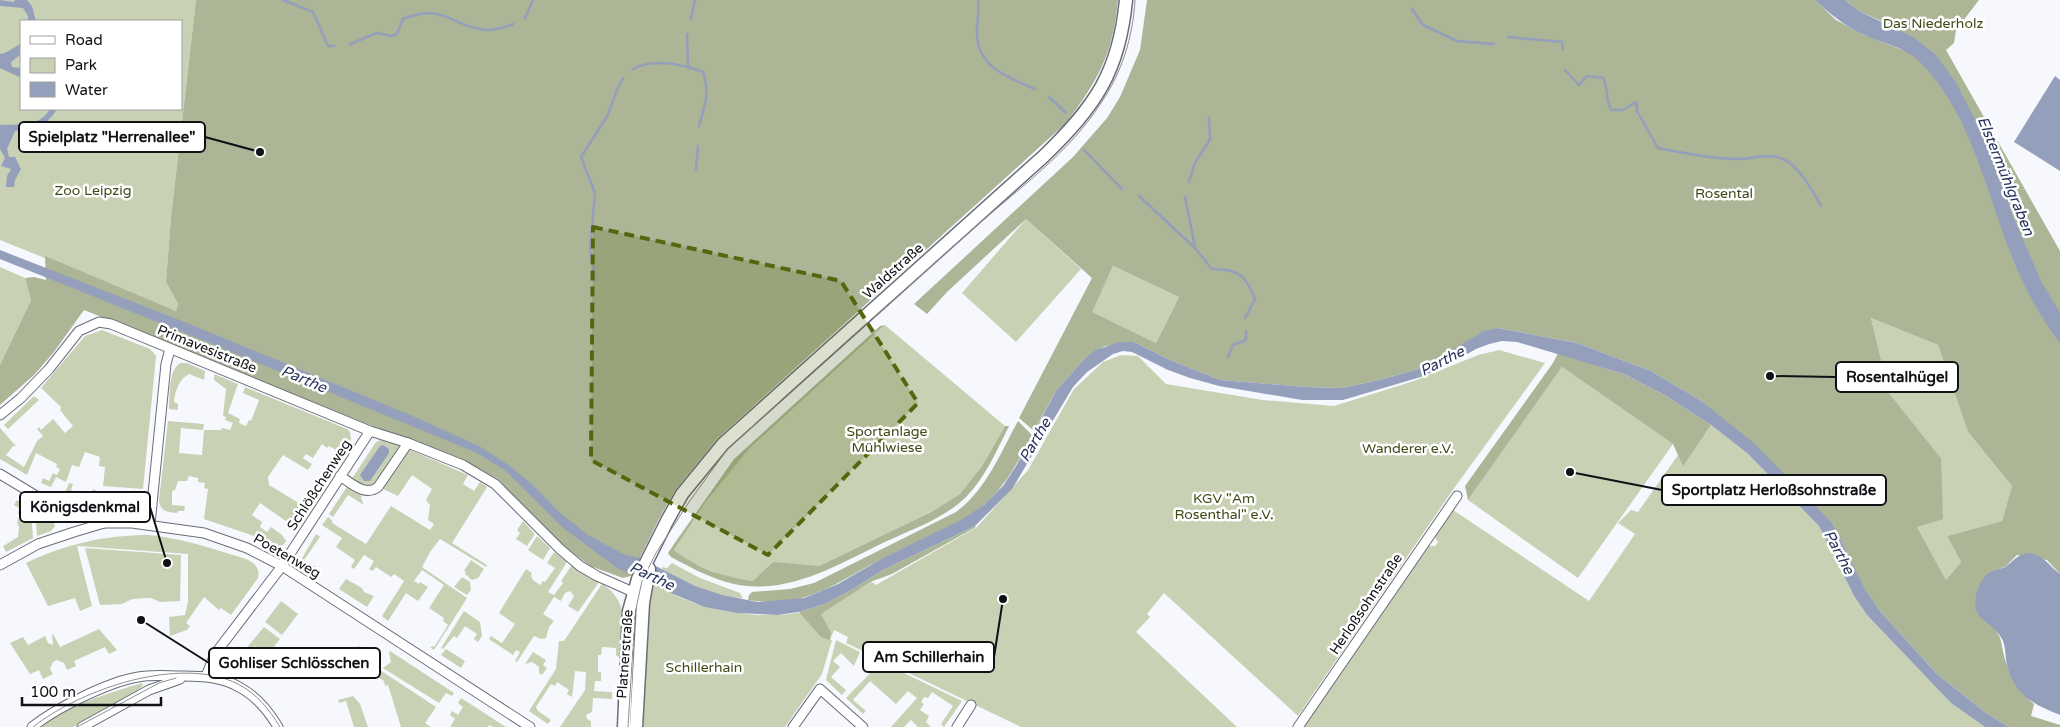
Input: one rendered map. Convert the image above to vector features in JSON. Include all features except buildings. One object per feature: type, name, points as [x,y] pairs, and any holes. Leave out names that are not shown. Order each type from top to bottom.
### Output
[{"type":"main road","name":"Waldstraße","points":[[634,592],[642,581],[650,557],[682,494],[723,444],[1044,156],[1071,129],[1098,93],[1113,63],[1120,45],[1126,0]]},
{"type":"main road","name":"Platnerstraße","points":[[636,727],[642,581]]},
{"type":"main road","name":"Platnerstraße","points":[[624,727],[629,611],[634,592]]},
{"type":"street","name":"Primavesistraße","points":[[0,415],[21,398],[49,369],[79,330],[99,322],[111,324],[170,350],[370,431],[463,464],[495,484],[560,549],[580,566],[597,576],[634,592]]},
{"type":"street","points":[[150,524],[166,364],[170,350]]},
{"type":"street","name":"Schlößchenweg","points":[[203,676],[215,654],[282,566],[370,431]]},
{"type":"street","points":[[340,476],[364,491],[374,490],[378,488],[408,443]]},
{"type":"street","points":[[0,474],[43,500],[104,523]]},
{"type":"street","name":"Herloßsohnstraße","points":[[1298,727],[1457,496]]},
{"type":"street","name":"Poetenweg","points":[[0,565],[38,544],[104,523],[150,524],[181,528],[226,539],[282,566],[530,727]]},
{"type":"street","points":[[32,727],[56,711],[128,679],[148,676],[203,676],[230,682],[247,692],[262,705],[278,727]]},
{"type":"street","points":[[82,727],[161,685],[203,676]]},
{"type":"street","points":[[793,727],[820,689],[863,727]]},
{"type":"street","points":[[957,727],[971,705]]},
{"type":"highlighted area","points":[[593,227],[841,281],[918,403],[768,555],[591,460]]},
{"type":"green space","name":"Zoo Leipzig","points":[[0,0],[196,0],[171,217],[166,282],[178,304],[176,311],[0,240]]},
{"type":"green space","points":[[196,0],[1118,0],[1116,19],[1108,52],[1095,80],[1065,124],[717,439],[676,489],[631,576],[623,578],[590,566],[551,536],[498,479],[462,459],[362,422],[84,310],[54,352],[34,375],[0,405],[0,365],[31,300],[25,278],[34,277],[46,280],[45,256],[176,311],[178,304],[166,282],[171,217]]},
{"type":"green space","name":"Rosental","points":[[1147,0],[1815,0],[1836,20],[1864,35],[1910,53],[1888,24],[1859,11],[1845,0],[1979,0],[1956,30],[1954,43],[1946,50],[2060,251],[2060,574],[2047,560],[2017,555],[2006,566],[1990,573],[1982,618],[1999,634],[2004,657],[2011,676],[2021,691],[2034,704],[2031,716],[2060,725],[2060,727],[2009,727],[1986,713],[1937,674],[1879,610],[1866,592],[1833,524],[1700,400],[1651,371],[1577,343],[1498,328],[1422,368],[1342,388],[1220,380],[1170,360],[1134,342],[1105,346],[1085,358],[1056,391],[1034,431],[1019,418],[1092,278],[1026,219],[947,292],[927,314],[914,304],[1073,157],[1107,118],[1120,97],[1140,50]],"holes":[[[1113,266],[1179,297],[1156,343],[1092,312]],[[1871,318],[1938,345],[1968,432],[2012,486],[2002,521],[1947,536],[1961,562],[1946,580],[1917,527],[1943,519],[1941,458],[1889,393]]]},
{"type":"green space","points":[[1026,219],[1081,269],[1016,342],[962,293]]},
{"type":"green space","points":[[1113,266],[1179,297],[1156,343],[1091,312]]},
{"type":"green space","points":[[0,267],[25,278],[31,300],[0,365]]},
{"type":"green space","points":[[1871,318],[1938,345],[1968,432],[2012,486],[2002,521],[1947,536],[1961,562],[1946,580],[1917,527],[1941,458],[1889,393]]},
{"type":"green space","name":"Sportanlage Mühlwiese","points":[[885,325],[1005,426],[982,466],[960,494],[931,512],[819,566],[753,581],[724,576],[692,563],[674,550],[703,504],[749,449]]},
{"type":"green space","points":[[885,325],[749,449],[704,504],[674,550],[693,563],[712,571],[753,581],[773,562],[819,566],[931,512],[960,494],[982,466],[1005,426],[1009,426],[985,473],[966,497],[948,511],[928,522],[829,569],[789,583],[747,586],[726,582],[704,574],[671,557],[668,553],[734,459],[880,326]]},
{"type":"green space","points":[[102,330],[150,349],[156,356],[143,489],[103,486],[105,467],[99,466],[100,457],[85,452],[79,467],[72,465],[66,482],[56,477],[51,487],[41,483],[43,478],[49,481],[53,473],[57,475],[60,469],[56,467],[57,464],[36,453],[27,475],[0,459],[0,428],[16,446],[13,446],[6,455],[24,467],[37,441],[43,436],[37,429],[39,427],[41,430],[53,419],[65,433],[73,426],[60,410],[61,407],[41,388],[85,336]]},
{"type":"green space","points":[[1499,350],[1545,363],[1452,491],[1298,716],[1164,593],[1147,614],[1150,617],[1136,632],[1237,727],[1021,727],[846,643],[848,637],[834,630],[822,674],[785,727],[641,727],[646,618],[651,586],[655,585],[674,595],[717,609],[765,615],[810,611],[831,604],[871,581],[876,585],[977,527],[1028,470],[1074,389],[1103,362],[1121,355],[1138,356],[1166,384],[1263,400],[1334,406],[1414,381],[1478,355]]},
{"type":"green space","points":[[1558,353],[1624,374],[1663,394],[1711,425],[1683,466],[1673,444],[1562,367],[1468,500],[1465,486],[1553,363]]},
{"type":"green space","points":[[180,363],[187,363],[205,371],[204,380],[189,374],[186,376],[180,382],[175,394],[174,402],[178,404],[178,410],[169,409],[173,372]]},
{"type":"green space","points":[[1562,367],[1673,444],[1578,578],[1468,500]]},
{"type":"green space","points":[[214,374],[238,384],[228,413],[240,419],[239,423],[246,426],[249,420],[251,421],[259,400],[243,393],[245,387],[347,429],[350,432],[351,440],[334,466],[328,462],[336,450],[329,446],[327,448],[322,444],[313,458],[306,454],[303,458],[312,464],[308,470],[283,455],[268,477],[269,485],[307,508],[293,526],[260,503],[252,515],[262,522],[260,527],[267,532],[271,527],[282,535],[286,541],[283,545],[275,547],[254,536],[204,519],[208,489],[204,488],[205,483],[198,482],[198,478],[189,476],[187,481],[178,481],[175,490],[172,491],[172,505],[185,506],[184,511],[170,512],[161,507],[159,500],[168,421],[204,424],[203,430],[181,428],[179,453],[202,455],[204,430],[221,430],[222,428],[230,430],[233,423],[225,420],[226,417],[223,416],[226,389],[214,380]]},
{"type":"green space","points":[[34,396],[39,400],[8,429],[4,425]]},
{"type":"green space","points":[[1018,421],[1032,435],[1006,480],[993,496],[974,513],[816,593],[784,601],[748,600],[752,592],[790,589],[814,583],[956,512],[967,503],[984,482]]},
{"type":"green space","points":[[1711,425],[1747,453],[1819,526],[1854,596],[1867,615],[1951,703],[1985,727],[1304,727],[1429,546],[1435,546],[1438,542],[1435,537],[1453,510],[1589,601],[1635,534],[1618,523],[1631,510],[1638,512],[1678,455],[1683,465]]},
{"type":"green space","points":[[383,439],[401,446],[374,485],[366,488],[351,480],[376,442]]},
{"type":"green space","points":[[408,449],[468,475],[463,484],[474,491],[480,482],[487,487],[452,543],[487,565],[486,567],[440,539],[422,567],[467,598],[434,650],[430,647],[435,646],[448,625],[443,621],[444,618],[429,608],[444,585],[422,570],[414,581],[428,587],[418,601],[406,593],[388,621],[382,616],[404,581],[394,574],[391,577],[376,567],[373,571],[369,569],[374,561],[364,555],[354,569],[351,567],[355,560],[336,547],[342,538],[322,525],[328,517],[332,520],[332,523],[366,544],[391,506],[430,530],[434,524],[428,520],[430,505],[426,500],[432,489],[412,475],[398,496],[381,488]]},
{"type":"green space","points":[[69,483],[73,484],[71,490],[90,497],[93,489],[97,491],[94,499],[87,501],[65,493]]},
{"type":"green space","points":[[347,487],[362,496],[364,505],[348,495],[333,517],[329,514]]},
{"type":"green space","points":[[106,491],[143,495],[142,504],[135,509],[101,505],[99,501]]},
{"type":"green space","points":[[17,500],[35,511],[32,524],[33,538],[6,552],[3,546],[18,537],[19,527],[17,523],[20,514],[18,514],[19,508],[14,505]]},
{"type":"green space","points":[[40,512],[52,518],[55,526],[51,531],[37,536],[36,523]]},
{"type":"green space","points":[[523,521],[535,534],[527,546],[516,539],[520,533],[517,530]]},
{"type":"green space","points":[[975,526],[892,574],[870,582],[821,614],[831,633],[830,640],[821,637],[799,612],[825,604],[883,570]]},
{"type":"green space","points":[[316,534],[320,537],[304,560],[316,567],[313,571],[302,564],[301,560]]},
{"type":"green space","points":[[133,535],[149,535],[191,543],[244,558],[257,567],[258,578],[231,615],[221,608],[219,610],[204,597],[186,623],[190,626],[187,630],[170,636],[169,617],[185,615],[188,602],[188,554],[77,546],[92,606],[80,611],[75,598],[48,606],[26,563],[41,556],[86,542]]},
{"type":"green space","points":[[537,536],[550,548],[543,560],[528,550]]},
{"type":"green space","points":[[85,548],[181,555],[180,601],[160,602],[151,598],[132,599],[122,604],[100,605]]},
{"type":"green space","points":[[554,552],[567,562],[548,592],[554,595],[563,583],[561,581],[572,565],[599,582],[578,612],[568,606],[574,596],[570,591],[565,593],[561,601],[554,597],[543,614],[554,621],[549,627],[546,638],[541,639],[534,636],[517,662],[515,661],[520,652],[516,650],[513,655],[489,639],[491,636],[502,643],[515,624],[499,613],[526,569],[532,573],[533,580],[540,585],[543,581],[545,582],[555,568],[547,563]]},
{"type":"green space","points":[[471,560],[484,569],[478,578],[472,580],[464,571]]},
{"type":"green space","points":[[672,563],[700,578],[740,593],[743,598],[732,598],[711,593],[662,569],[662,567],[667,568]]},
{"type":"green space","points":[[462,577],[470,582],[471,590],[467,595],[454,587]]},
{"type":"green space","points":[[346,579],[362,588],[364,592],[374,596],[367,607],[339,589]]},
{"type":"green space","points":[[602,584],[617,599],[623,616],[621,657],[616,656],[616,648],[602,647],[601,655],[598,655],[598,672],[601,672],[601,681],[595,681],[594,691],[612,692],[612,699],[593,698],[592,712],[586,715],[587,719],[591,721],[591,727],[560,727],[585,690],[586,672],[575,671],[572,697],[567,694],[569,690],[557,682],[555,686],[551,684],[536,707],[538,711],[551,720],[548,724],[529,711],[556,669],[559,641],[564,641]]},
{"type":"green space","points":[[281,601],[298,614],[282,635],[265,622]]},
{"type":"green space","points":[[464,611],[480,622],[482,636],[478,642],[474,639],[477,634],[465,626],[457,638],[454,636],[443,649],[441,648]]},
{"type":"green space","points":[[264,627],[280,639],[261,663],[257,660],[261,650],[255,646],[247,652],[245,650]]},
{"type":"green space","points":[[99,629],[117,650],[109,654],[105,647],[74,661],[76,666],[67,670],[64,663],[57,660],[53,662],[50,669],[53,674],[43,679],[39,670],[30,674],[10,643],[23,637],[28,645],[45,636],[48,643],[53,645],[53,634],[60,647]]},
{"type":"green space","points":[[836,640],[860,652],[854,666],[841,653],[833,661],[840,667],[831,677],[846,690],[842,695],[826,680]]},
{"type":"green space","points":[[359,646],[362,658],[324,670]]},
{"type":"green space","points":[[446,649],[465,661],[461,668],[441,655]]},
{"type":"green space","points":[[390,651],[454,693],[452,696],[446,693],[439,703],[383,668],[391,662]]},
{"type":"green space","points":[[533,652],[546,660],[543,665],[547,668],[542,675],[539,673],[539,667],[532,662],[525,664]]},
{"type":"green space","points":[[881,662],[962,701],[944,727],[941,724],[953,706],[932,692],[928,698],[924,697],[921,702],[924,704],[920,710],[929,716],[926,722],[931,727],[918,727],[911,720],[904,727],[891,727],[917,698],[908,691],[896,704],[870,681],[853,700],[866,711],[863,714],[846,698]]},
{"type":"green space","points":[[380,670],[436,707],[425,723],[431,727],[401,727],[388,685],[385,686],[384,681],[376,676]]},
{"type":"green space","points":[[142,683],[143,686],[123,701],[73,727],[40,727],[76,706]]},
{"type":"green space","points":[[353,696],[360,704],[368,727],[354,727],[346,701],[339,703],[338,700]]},
{"type":"green space","points":[[461,698],[506,727],[493,727],[489,725],[488,727],[450,727],[455,719],[450,715],[452,711],[458,715],[463,707],[458,703]]},
{"type":"water","points":[[0,0],[14,2],[15,0],[27,0],[32,6],[36,20],[28,20],[28,16],[23,8],[0,6]]},
{"type":"water","points":[[1815,0],[1845,0],[1859,11],[1913,37],[1935,54],[1955,81],[1984,136],[1997,166],[2013,217],[2041,281],[2060,313],[2060,343],[2028,292],[2003,234],[1971,143],[1958,115],[1941,88],[1921,63],[1908,53],[1851,28]]},
{"type":"water","points":[[20,45],[20,55],[11,62],[12,67],[20,68],[20,76],[0,68],[0,54]]},
{"type":"water","points":[[2055,76],[2060,80],[2060,171],[2014,142]]},
{"type":"water","points":[[49,110],[56,110],[49,119],[39,126],[15,131],[7,149],[9,157],[15,157],[21,169],[15,180],[14,187],[6,187],[7,176],[11,169],[1,166],[5,158],[0,149],[0,125],[35,122],[46,115]]},
{"type":"water","name":"Parthe","points":[[0,250],[187,323],[408,414],[481,447],[510,466],[535,487],[559,512],[588,535],[623,554],[640,558],[695,586],[722,595],[758,602],[804,598],[838,584],[883,558],[961,520],[984,505],[1003,486],[1016,466],[1056,391],[1085,358],[1096,350],[1119,342],[1134,342],[1170,360],[1220,380],[1342,388],[1422,368],[1484,331],[1498,328],[1577,343],[1651,371],[1700,400],[1755,444],[1833,524],[1866,591],[1879,610],[1937,674],[1986,713],[2009,727],[1985,727],[1951,703],[1867,615],[1854,596],[1819,526],[1747,453],[1711,425],[1663,394],[1624,374],[1517,342],[1502,341],[1489,344],[1424,376],[1343,400],[1302,400],[1219,386],[1168,370],[1132,352],[1123,351],[1113,354],[1087,372],[1073,387],[1012,489],[975,526],[883,570],[825,604],[799,612],[777,615],[737,613],[705,607],[617,568],[562,527],[506,471],[477,453],[0,259]]},
{"type":"water","points":[[383,445],[389,449],[389,453],[370,481],[364,481],[360,475],[380,446]]},
{"type":"water","points":[[2027,553],[2038,555],[2060,574],[2060,715],[2033,703],[2020,692],[2010,676],[2002,639],[1980,617],[1976,609],[1977,591],[1986,575],[2005,567],[2017,557]]},
{"type":"waterway","points":[[283,0],[313,12],[328,46],[334,46]]},
{"type":"waterway","points":[[525,18],[533,0]]},
{"type":"waterway","points":[[691,19],[695,0]]},
{"type":"waterway","points":[[978,0],[977,35],[983,56],[989,64],[1006,76],[1035,89]]},
{"type":"waterway","points":[[1412,9],[1423,25],[1457,41],[1494,44]]},
{"type":"waterway","points":[[350,44],[377,33],[391,36],[397,34],[403,19],[417,14],[438,14],[464,25],[486,30],[513,24]]},
{"type":"waterway","points":[[687,34],[688,67]]},
{"type":"waterway","points":[[1508,37],[1562,42],[1563,49]]},
{"type":"waterway","points":[[633,69],[650,64],[668,63],[703,72],[706,93],[705,105],[699,126]]},
{"type":"waterway","points":[[1565,70],[1579,85],[1587,76],[1603,78],[1611,110],[1623,110],[1636,102],[1637,111],[1658,148],[1718,158],[1778,157],[1789,162],[1800,173],[1821,206]]},
{"type":"waterway","points":[[595,280],[590,250],[595,193],[581,157],[608,115],[623,78]]},
{"type":"waterway","points":[[1049,97],[1066,113]]},
{"type":"waterway","points":[[1189,182],[1195,163],[1210,139],[1209,118]]},
{"type":"waterway","points":[[696,170],[698,146]]},
{"type":"waterway","points":[[1084,150],[1122,189]]},
{"type":"waterway","points":[[1139,196],[1195,248],[1212,269],[1235,272],[1244,279],[1255,299],[1245,318]]},
{"type":"waterway","points":[[1185,197],[1195,247]]},
{"type":"waterway","points":[[1228,357],[1233,345],[1246,340],[1246,331]]},
{"type":"tram line","points":[[628,727],[635,613],[642,581],[656,553],[689,502],[726,451],[787,394],[1042,170],[1074,138],[1101,103],[1115,79],[1129,41],[1135,0]]},
{"type":"tram line","points":[[33,727],[77,700],[104,689],[132,680],[188,673],[215,676],[245,688],[262,703],[280,727]]},
{"type":"tram line","points":[[77,727],[159,683],[176,678]]},
{"type":"place","name":"Spielplatz \"Herrenallee\"","points":[[260,152]]},
{"type":"place","name":"Rosentalhügel","points":[[1770,376]]},
{"type":"place","name":"Sportplatz Herloßsohnstraße","points":[[1570,472]]},
{"type":"place","name":"Königsdenkmal","points":[[167,563]]},
{"type":"place","name":"Am Schillerhain","points":[[1003,599]]},
{"type":"place","name":"Gohliser Schlösschen","points":[[141,620]]},
{"type":"park label","name":"Das Niederholz","points":[[1933,23]]},
{"type":"park label","name":"Wanderer e.V.","points":[[1408,448]]},
{"type":"park label","name":"KGV \"Am Rosenthal\" e.V.","points":[[1224,506]]},
{"type":"park label","name":"Schillerhain","points":[[704,667]]},
{"type":"water label","name":"Elstermühlgraben","points":[[2006,176]]}]
